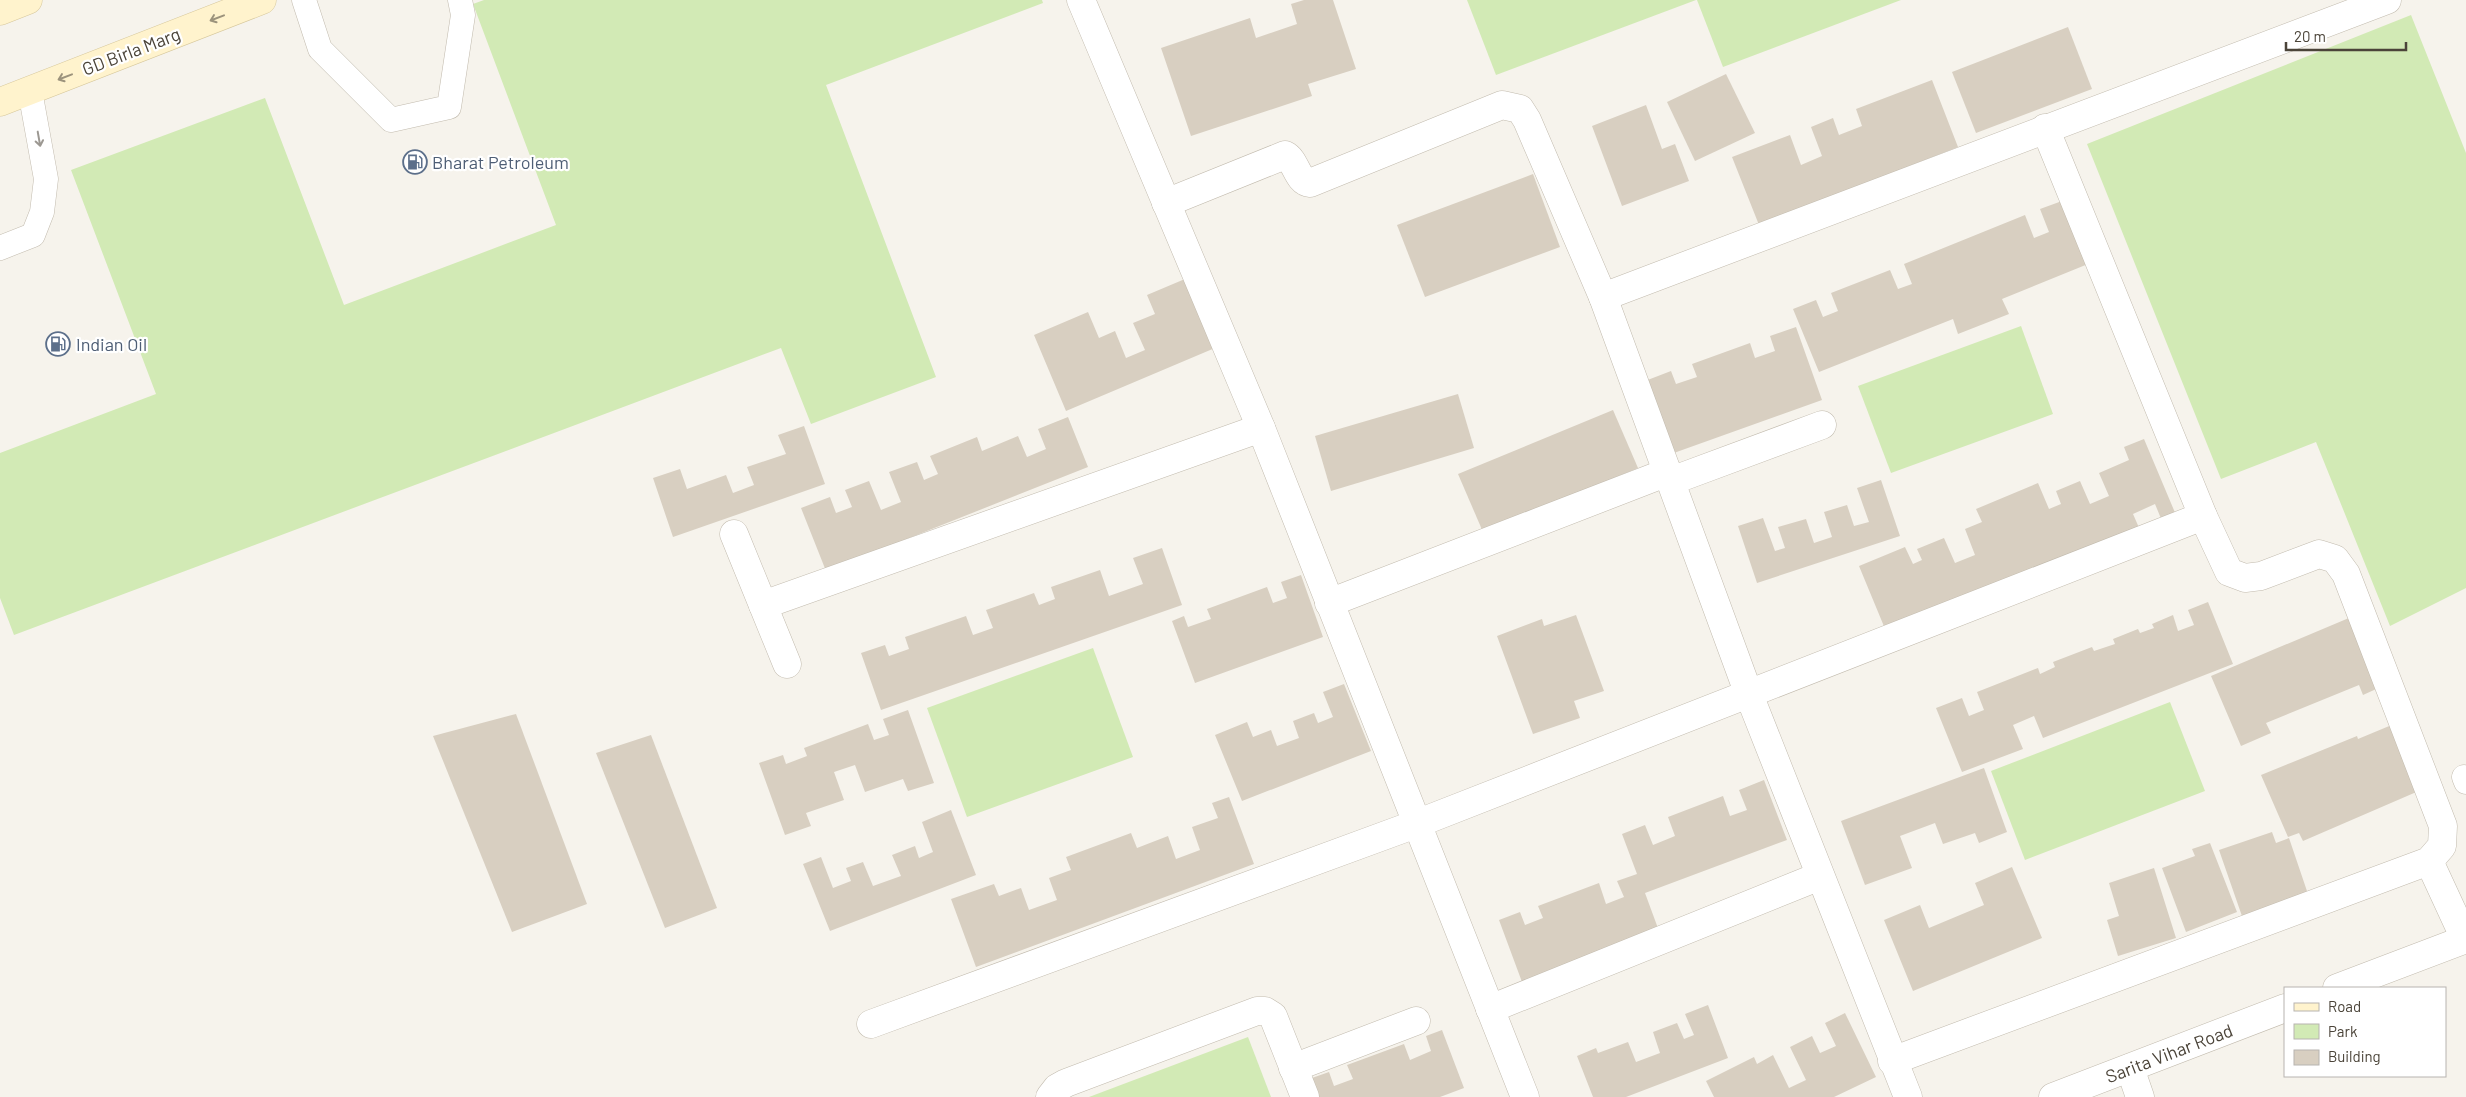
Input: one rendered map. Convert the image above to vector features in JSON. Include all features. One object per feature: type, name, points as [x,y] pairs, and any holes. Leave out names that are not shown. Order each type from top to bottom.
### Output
[{"type":"main road","points":[[0,11],[28,0]]},
{"type":"main road","name":"GD Birla Marg","points":[[0,102],[262,0]]},
{"type":"street","points":[[1081,0],[1261,428],[1525,1097]]},
{"type":"street","points":[[1603,297],[2387,0]]},
{"type":"street","points":[[1166,203],[1284,155],[1290,158],[1304,181],[1310,183],[1502,105],[1520,109],[1527,120],[1603,297],[1748,692],[1892,1061],[1908,1097]]},
{"type":"street","points":[[1892,1061],[2429,861],[2442,846],[2443,826],[2346,574],[2335,559],[2319,554],[2261,576],[2245,578],[2229,572],[2203,516],[2045,128]]},
{"type":"street","points":[[1329,603],[1669,476],[1822,425]]},
{"type":"street","points":[[763,605],[1261,428]]},
{"type":"street","points":[[871,1024],[1416,824],[1748,692],[2203,516]]},
{"type":"street","points":[[734,534],[788,664]]},
{"type":"street","points":[[2340,987],[2466,939],[2429,861]]},
{"type":"street","points":[[1490,1009],[1820,876]]},
{"type":"street","name":"Sarita Vihar Road","points":[[2053,1097],[2284,1008]]},
{"type":"street","points":[[1050,1097],[1056,1088],[1066,1083],[1258,1011],[1264,1011],[1273,1016],[1305,1097]]},
{"type":"street","points":[[1293,1068],[1416,1020]]},
{"type":"street","points":[[2130,1068],[2140,1097]]},
{"type":"lane","points":[[304,0],[320,48],[391,120],[449,107],[463,15],[460,0]]},
{"type":"lane","points":[[0,248],[33,235],[42,212],[46,179],[30,91]]},
{"type":"green space","points":[[484,0],[1042,0],[1043,3],[826,85],[936,377],[811,424],[781,348],[14,635],[0,598],[0,453],[156,394],[71,170],[265,98],[344,305],[556,225],[473,4]]},
{"type":"green space","points":[[1467,0],[1696,0],[1496,75]]},
{"type":"green space","points":[[1697,0],[1901,0],[1723,67]]},
{"type":"green space","points":[[2411,15],[2466,153],[2466,588],[2390,626],[2316,442],[2221,479],[2087,144]]},
{"type":"green space","points":[[2021,326],[2053,414],[1891,473],[1858,386]]},
{"type":"green space","points":[[1093,648],[1133,757],[967,817],[927,708]]},
{"type":"green space","points":[[2170,702],[2205,791],[2025,860],[1991,771]]},
{"type":"green space","points":[[1248,1037],[1271,1097],[1089,1097]]},
{"type":"building","points":[[1304,0],[1333,0],[1356,69],[1308,84],[1312,96],[1191,136],[1161,48],[1250,18],[1256,38],[1297,24],[1291,4]]},
{"type":"building","points":[[2068,27],[2092,89],[1976,133],[1952,72]]},
{"type":"building","points":[[1726,74],[1755,133],[1695,161],[1667,102]]},
{"type":"building","points":[[1932,80],[1958,147],[1759,225],[1732,157],[1790,135],[1801,165],[1822,156],[1811,127],[1833,118],[1839,135],[1862,126],[1856,109]]},
{"type":"building","points":[[1646,105],[1662,149],[1675,144],[1689,181],[1622,206],[1592,126]]},
{"type":"building","points":[[1533,174],[1560,247],[1425,297],[1397,225]]},
{"type":"building","points":[[2062,201],[2088,264],[2002,299],[2009,314],[1958,334],[1953,319],[1819,372],[1793,309],[1816,300],[1823,317],[1838,311],[1831,293],[1890,270],[1898,289],[1912,284],[1904,264],[2025,215],[2034,238],[2049,232],[2040,209]]},
{"type":"building","points":[[1192,276],[1222,345],[1066,411],[1034,335],[1088,312],[1099,338],[1115,331],[1126,358],[1145,350],[1133,323],[1155,314],[1147,295]]},
{"type":"building","points":[[1796,327],[1822,400],[1671,454],[1645,381],[1671,371],[1676,384],[1697,377],[1692,364],[1750,343],[1755,358],[1775,351],[1770,336]]},
{"type":"building","points":[[1458,394],[1474,448],[1331,491],[1315,436]]},
{"type":"building","points":[[1613,410],[1638,468],[1483,532],[1458,474]]},
{"type":"building","points":[[1068,417],[1088,467],[826,571],[801,508],[830,497],[836,513],[852,507],[845,490],[869,481],[881,510],[901,502],[889,472],[917,462],[924,480],[938,474],[930,456],[977,437],[982,451],[1018,436],[1027,457],[1046,449],[1038,429]]},
{"type":"building","points":[[804,426],[825,484],[673,537],[653,478],[680,469],[687,489],[726,475],[733,493],[754,485],[747,467],[786,454],[778,435]]},
{"type":"building","points":[[2144,439],[2176,515],[2162,521],[2155,504],[2133,514],[2140,530],[1888,636],[1859,566],[1905,547],[1913,564],[1922,560],[1917,549],[1944,538],[1955,563],[1975,555],[1965,529],[1982,522],[1976,509],[2038,483],[2049,509],[2061,504],[2056,491],[2080,481],[2090,504],[2109,496],[2099,473],[2129,460],[2124,447]]},
{"type":"building","points":[[1881,480],[1900,536],[1757,583],[1738,526],[1763,518],[1775,551],[1785,548],[1778,527],[1806,519],[1814,543],[1832,537],[1824,512],[1847,505],[1854,526],[1869,522],[1857,488]]},
{"type":"building","points":[[1162,548],[1182,605],[881,710],[861,653],[885,645],[889,656],[909,649],[905,637],[966,616],[973,635],[993,628],[986,610],[1034,593],[1039,605],[1055,599],[1051,587],[1100,570],[1109,596],[1143,584],[1133,558]]},
{"type":"building","points":[[1301,575],[1323,637],[1195,683],[1172,621],[1184,616],[1188,627],[1211,619],[1207,609],[1267,587],[1273,603],[1287,598],[1281,582]]},
{"type":"building","points":[[2208,602],[2233,664],[2043,738],[2034,716],[2013,725],[2023,749],[1962,772],[1936,708],[1962,698],[1969,716],[1984,710],[1977,692],[2038,668],[2040,674],[2055,667],[2053,662],[2092,647],[2094,651],[2115,644],[2113,639],[2138,629],[2140,633],[2154,628],[2152,624],[2173,615],[2178,631],[2194,625],[2188,610]]},
{"type":"building","points":[[1576,615],[1604,691],[1574,701],[1580,718],[1533,734],[1497,636],[1542,619],[1544,626]]},
{"type":"building","points":[[2356,615],[2385,685],[2363,695],[2359,685],[2266,723],[2271,733],[2241,746],[2211,676]]},
{"type":"building","points":[[1344,684],[1371,751],[1242,801],[1215,735],[1247,722],[1253,737],[1271,730],[1277,746],[1299,738],[1293,721],[1314,713],[1318,723],[1333,717],[1323,692]]},
{"type":"building","points":[[908,710],[934,783],[908,791],[903,779],[865,792],[855,765],[834,772],[844,800],[806,813],[811,826],[785,835],[759,763],[783,755],[786,764],[807,756],[804,748],[868,724],[874,740],[889,735],[883,719]]},
{"type":"building","points":[[516,714],[587,904],[512,932],[433,736]]},
{"type":"building","points":[[2394,724],[2421,790],[2303,841],[2299,833],[2288,837],[2261,775],[2357,736],[2358,739]]},
{"type":"building","points":[[651,735],[717,908],[665,928],[596,753]]},
{"type":"building","points":[[1984,768],[2007,832],[1979,843],[1975,833],[1943,844],[1935,823],[1900,836],[1912,868],[1865,885],[1841,821]]},
{"type":"building","points":[[1764,780],[1787,840],[1645,893],[1659,931],[1522,982],[1499,920],[1520,912],[1525,925],[1543,918],[1538,906],[1599,883],[1606,904],[1624,897],[1617,881],[1637,874],[1622,834],[1645,825],[1653,845],[1675,836],[1668,817],[1723,796],[1730,816],[1747,810],[1739,790]]},
{"type":"building","points":[[1229,797],[1254,864],[976,967],[951,899],[994,884],[999,896],[1021,888],[1029,910],[1057,900],[1049,878],[1071,870],[1066,857],[1131,833],[1137,848],[1168,836],[1176,859],[1200,850],[1192,827],[1218,818],[1212,803]]},
{"type":"building","points":[[951,810],[976,875],[830,931],[803,864],[821,857],[833,888],[851,881],[846,868],[863,862],[873,886],[901,876],[892,855],[915,846],[919,858],[933,852],[922,822]]},
{"type":"building","points":[[2272,832],[2276,843],[2289,838],[2309,897],[2243,919],[2219,850]]},
{"type":"building","points":[[2210,843],[2237,912],[2186,932],[2162,868],[2195,856],[2192,849]]},
{"type":"building","points":[[2012,867],[2042,938],[1913,991],[1884,920],[1920,905],[1929,928],[1984,905],[1975,883]]},
{"type":"building","points":[[2154,868],[2176,938],[2118,956],[2107,920],[2119,916],[2109,883]]},
{"type":"building","points":[[1708,1005],[1728,1058],[1626,1097],[1593,1097],[1577,1056],[1596,1048],[1598,1053],[1628,1042],[1636,1062],[1660,1053],[1653,1032],[1677,1023],[1684,1039],[1694,1035],[1685,1014]]},
{"type":"building","points":[[1845,1013],[1876,1077],[1834,1097],[1714,1097],[1706,1081],[1754,1057],[1757,1064],[1773,1055],[1789,1088],[1806,1080],[1790,1047],[1812,1036],[1820,1053],[1836,1046],[1825,1023]]},
{"type":"building","points":[[1442,1030],[1464,1088],[1440,1097],[1316,1097],[1309,1079],[1329,1072],[1334,1086],[1353,1079],[1347,1065],[1404,1044],[1410,1060],[1431,1051],[1426,1036]]},
{"type":"place","name":"Bharat Petroleum","points":[[415,162]]},
{"type":"place","name":"Indian Oil","points":[[58,344]]}]
